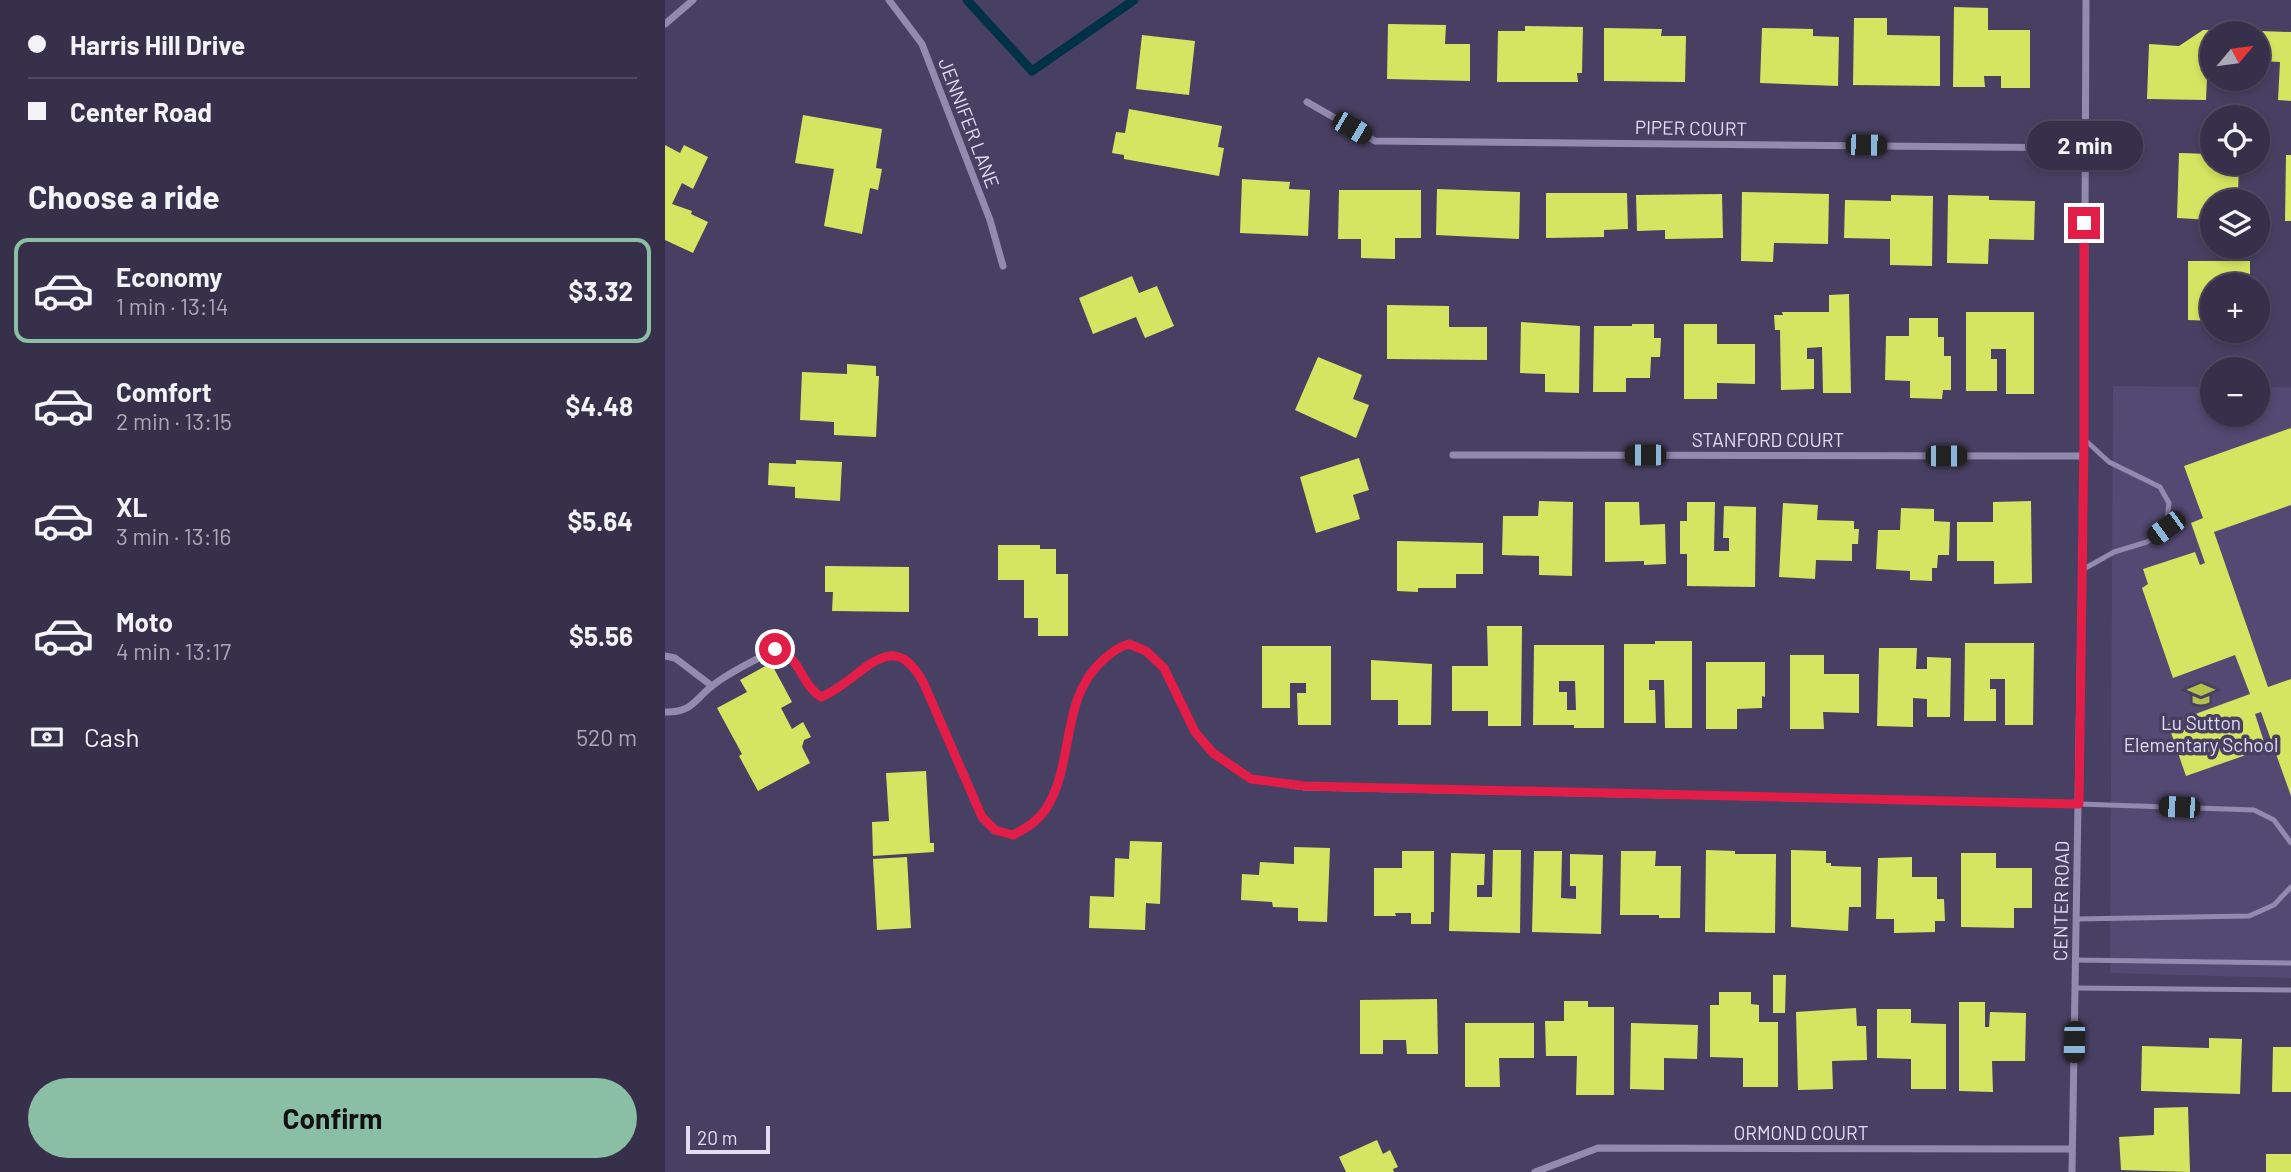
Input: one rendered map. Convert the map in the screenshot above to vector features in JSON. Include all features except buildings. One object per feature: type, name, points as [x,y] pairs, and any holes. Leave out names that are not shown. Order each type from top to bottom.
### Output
[{"type":"street","points":[[665,24],[693,0]]},
{"type":"street","name":"JENNIFER LANE","points":[[890,0],[922,44],[978,188],[1003,266]]},
{"type":"street","name":"CENTER ROAD","points":[[2072,1172],[2084,439],[2086,0]]},
{"type":"street","name":"PIPER COURT","points":[[1307,102],[1375,141],[2084,148]]},
{"type":"street","name":"STANFORD COURT","points":[[1453,455],[2083,457]]},
{"type":"street","points":[[665,712],[684,710],[696,704],[712,685],[775,649],[792,657],[811,690],[821,697],[840,688],[880,658],[894,656],[908,660],[924,684],[982,817],[995,830],[1013,835],[1034,824],[1056,788],[1080,690],[1091,671],[1115,650],[1129,644],[1146,651],[1164,668],[1195,732],[1213,753],[1251,779],[1305,786],[2079,804]]},
{"type":"street","points":[[665,656],[675,658],[712,685]]},
{"type":"street","name":"ORMOND COURT","points":[[1535,1172],[1598,1148],[2071,1149]]},
{"type":"lane","points":[[2081,570],[2114,552],[2147,542],[2166,528],[2169,503],[2160,486],[2109,462],[2084,439]]},
{"type":"lane","points":[[2079,804],[2254,810],[2274,820],[2291,843]]},
{"type":"lane","points":[[2076,919],[2249,916],[2274,905],[2291,887]]},
{"type":"lane","points":[[2075,960],[2291,963]]},
{"type":"lane","points":[[2075,988],[2291,990]]},
{"type":"shaded area","name":"Lu Sutton Elementary School","points":[[2113,386],[2200,387],[2200,427],[2270,427],[2270,387],[2291,387],[2291,978],[2110,973]]},
{"type":"waterway","points":[[967,0],[1032,71],[1134,0]]},
{"type":"place","name":"Lu Sutton Elementary School","points":[[2201,694]]},
{"type":"route","points":[[775,649],[792,657],[811,690],[821,697],[840,688],[880,658],[894,656],[908,660],[924,684],[982,817],[995,830],[1013,835],[1034,824],[1056,788],[1080,690],[1091,671],[1115,650],[1129,644],[1146,651],[1164,668],[1195,732],[1213,753],[1251,779],[1305,786],[2079,804],[2084,223]]}]
